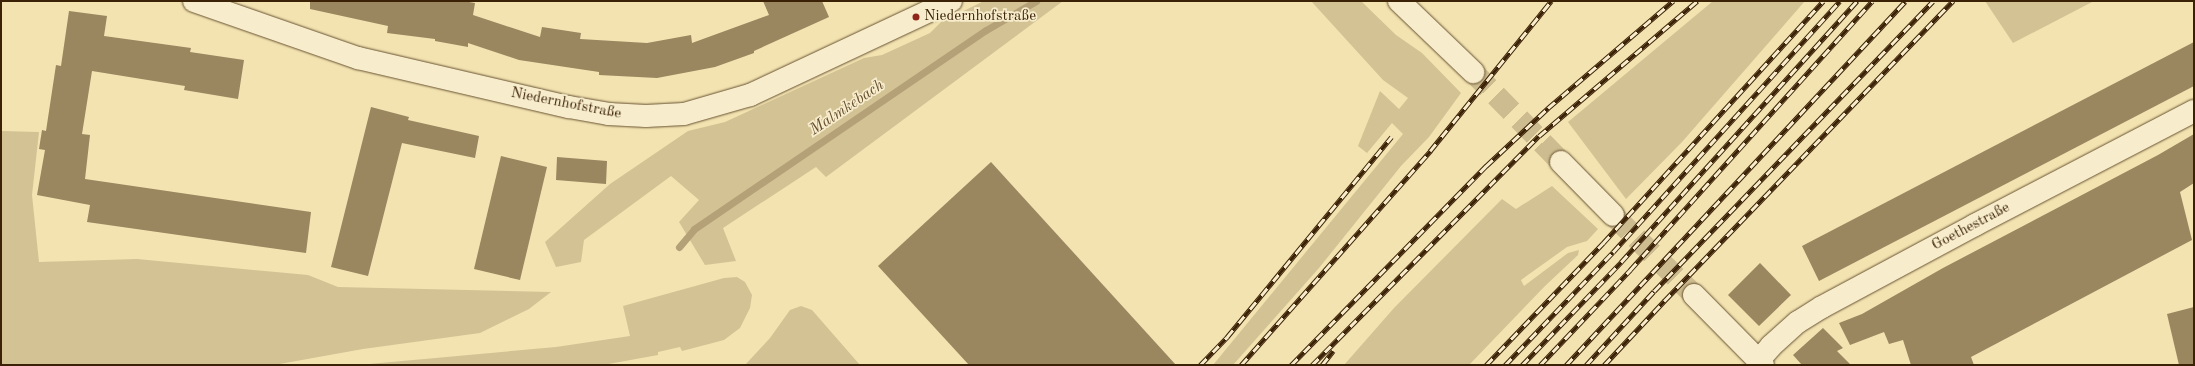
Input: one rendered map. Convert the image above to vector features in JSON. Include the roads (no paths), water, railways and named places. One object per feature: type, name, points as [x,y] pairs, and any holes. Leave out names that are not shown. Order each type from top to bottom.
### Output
[{"type":"street","name":"Niedernhofstraße","points":[[194,1],[358,58],[569,107],[608,114],[646,116],[684,114],[750,95],[951,1]]},
{"type":"street","points":[[1399,1],[1473,72]]},
{"type":"street","name":"Goethestraße","points":[[1761,363],[1770,346],[1798,322],[1822,307],[1982,221],[2194,111]]},
{"type":"street","points":[[1561,162],[1614,216]]},
{"type":"street","points":[[1694,295],[1761,363]]},
{"type":"waterway","name":"Malmkebach","points":[[679,247],[694,229],[986,30],[1036,1]]},
{"type":"tunnel","points":[[1473,72],[1561,162]]},
{"type":"tunnel","points":[[1613,215],[1694,295]]},
{"type":"railway","points":[[1241,365],[1430,151],[1551,1]]},
{"type":"railway","points":[[1291,365],[1486,166],[1548,108],[1673,1]]},
{"type":"railway","points":[[1312,365],[1539,136],[1697,1]]},
{"type":"railway","points":[[1486,365],[1603,243],[1823,1]]},
{"type":"railway","points":[[1505,365],[1613,252],[1840,1]]},
{"type":"railway","points":[[1522,365],[1621,262],[1857,1]]},
{"type":"railway","points":[[1540,365],[1630,270],[1872,1]]},
{"type":"railway","points":[[1566,365],[1905,1]]},
{"type":"railway","points":[[1586,365],[1654,291],[1933,1]]},
{"type":"railway","points":[[1604,365],[1953,1]]},
{"type":"railway","points":[[1200,365],[1227,337],[1391,137]]},
{"type":"railway","points":[[1322,365],[1333,351]]},
{"type":"place","name":"Niedernhofstraße","points":[[916,17]]}]
